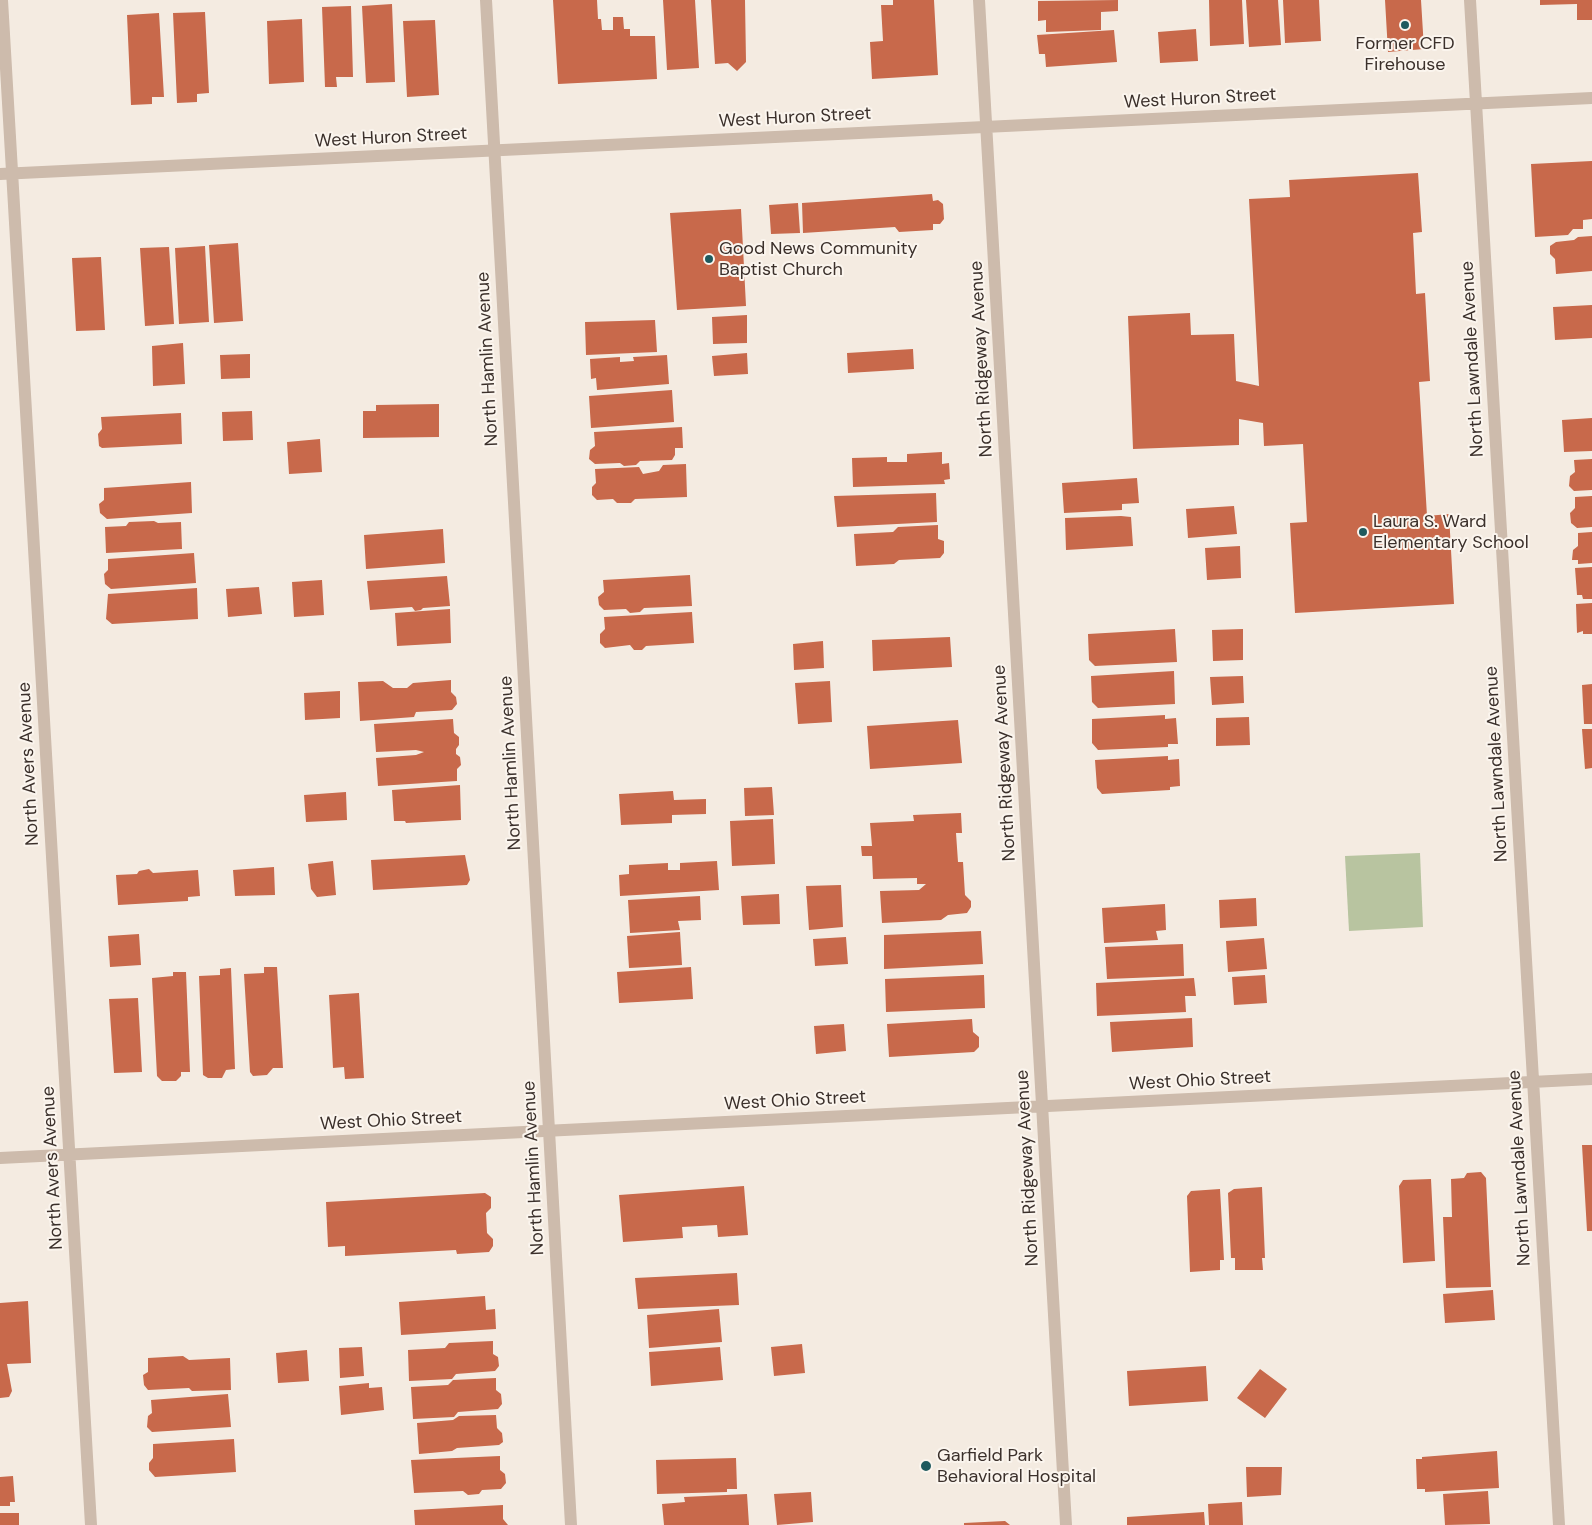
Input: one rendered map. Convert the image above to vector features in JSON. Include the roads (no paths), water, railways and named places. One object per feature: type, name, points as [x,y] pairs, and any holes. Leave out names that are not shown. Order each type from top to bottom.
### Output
[{"type":"street","name":"North Avers Avenue","points":[[2,0],[6,173],[91,1525]]},
{"type":"street","name":"North Hamlin Avenue","points":[[486,0],[571,1525]]},
{"type":"street","name":"North Ridgeway Avenue","points":[[979,0],[1066,1525]]},
{"type":"street","name":"North Lawndale Avenue","points":[[1470,0],[1559,1525]]},
{"type":"street","name":"West Huron Street","points":[[6,173],[1592,98]]},
{"type":"street","name":"West Ohio Street","points":[[0,1158],[1592,1079]]},
{"type":"place","name":"Former CFD Firehouse","points":[[1405,25]]},
{"type":"place","name":"Good News Community Baptist Church","points":[[709,259]]},
{"type":"place","name":"Laura S. Ward Elementary School","points":[[1363,532]]},
{"type":"place","name":"Garfield Park Behavioral Hospital","points":[[926,1466]]}]
